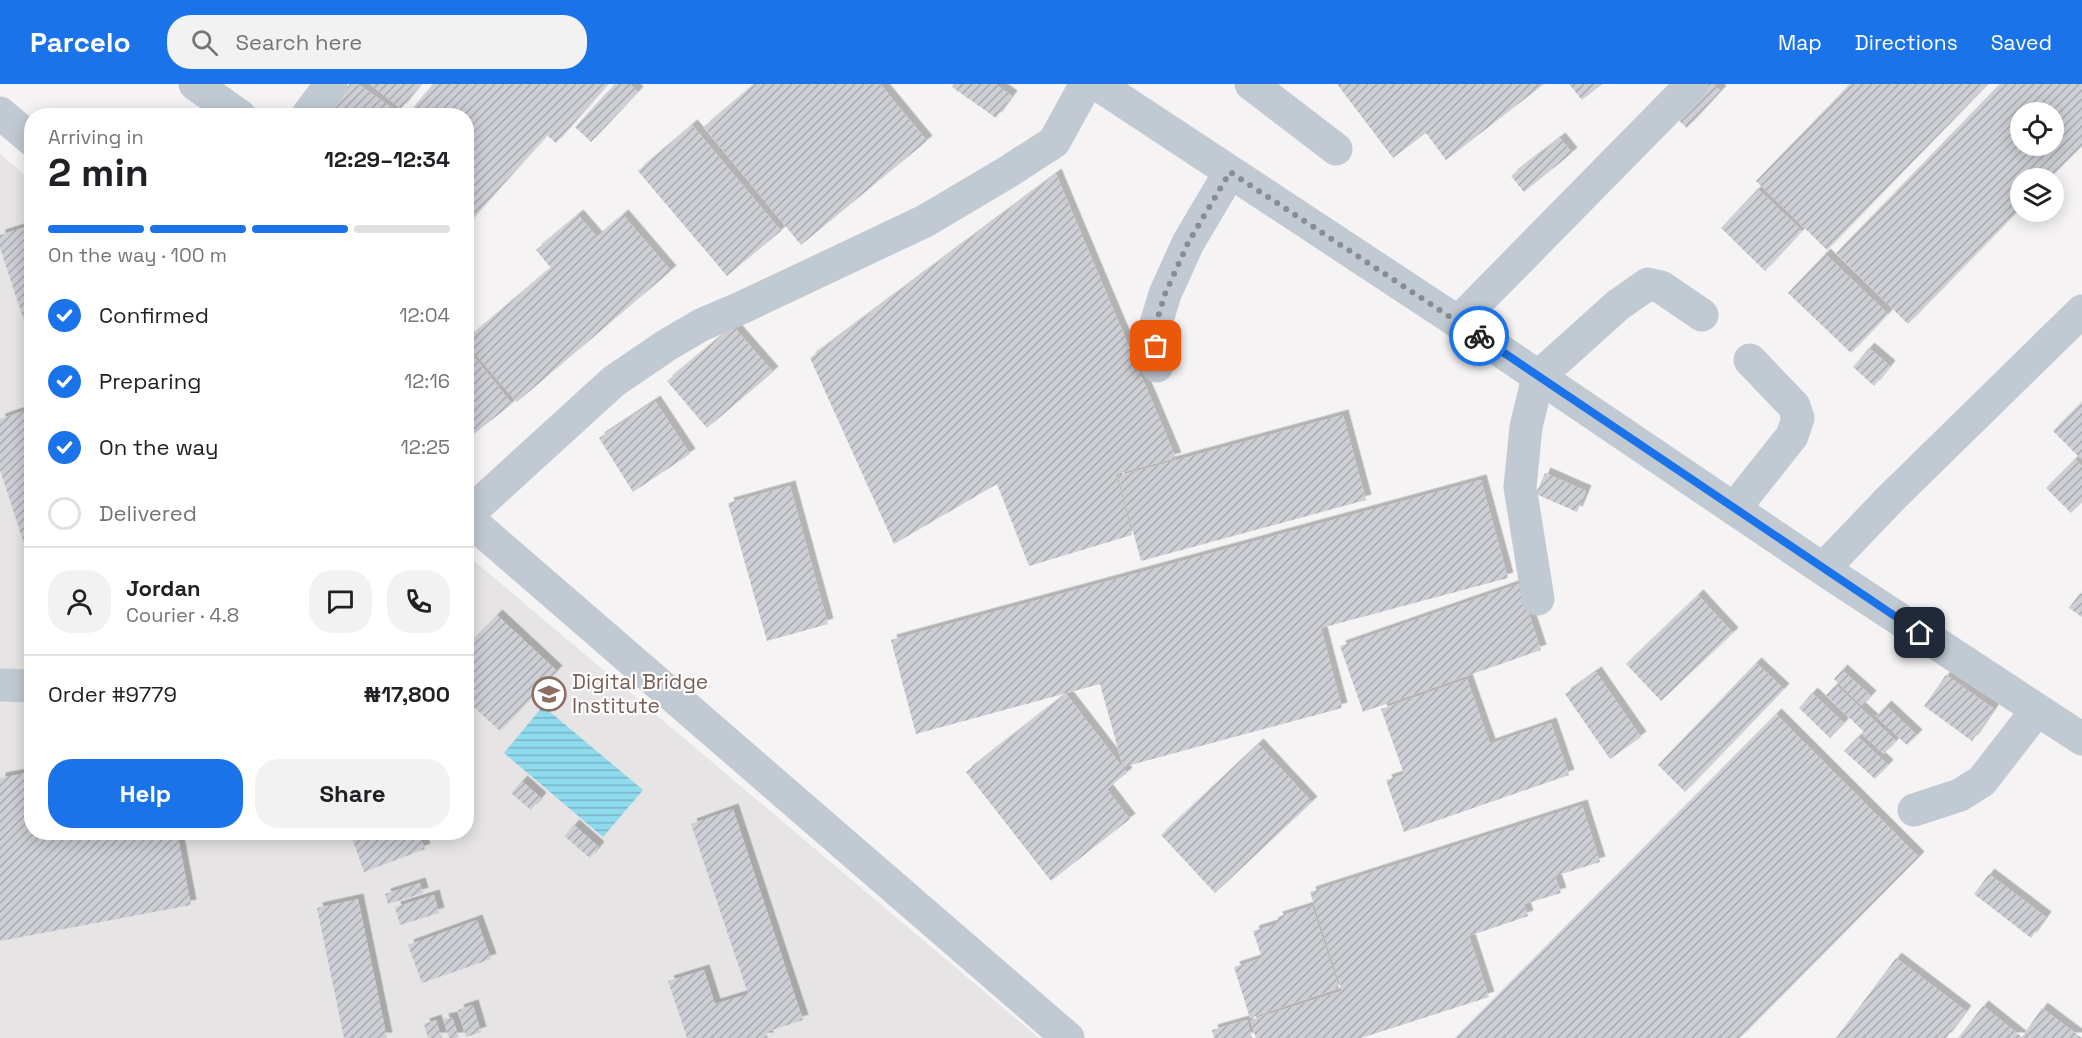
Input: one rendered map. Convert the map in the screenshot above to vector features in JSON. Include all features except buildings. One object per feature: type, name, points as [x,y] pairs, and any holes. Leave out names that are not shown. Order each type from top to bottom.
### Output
[{"type":"street","points":[[195,84],[229,108]]},
{"type":"street","points":[[312,108],[331,84]]},
{"type":"street","points":[[474,510],[614,381],[667,345],[701,325],[925,221],[1054,142],[1086,84]]},
{"type":"street","points":[[1097,84],[1458,322],[1823,569],[2082,740]]},
{"type":"street","points":[[1251,84],[1336,149]]},
{"type":"street","points":[[1458,322],[1692,84]]},
{"type":"street","points":[[0,113],[24,133]]},
{"type":"street","points":[[1157,366],[1155,327],[1165,294],[1188,243],[1230,172]]},
{"type":"street","points":[[1538,599],[1520,486],[1526,427],[1538,377],[1618,305],[1648,284],[1661,287],[1702,315]]},
{"type":"street","points":[[1823,569],[1891,498],[2082,311]]},
{"type":"street","points":[[1734,509],[1792,436],[1798,418],[1794,406],[1750,360]]},
{"type":"street","points":[[474,524],[1068,1038]]},
{"type":"street","points":[[0,686],[24,686]]},
{"type":"street","points":[[1914,810],[1960,795],[1982,781],[2037,710]]},
{"type":"shaded area","name":"Digital Bridge Institute","points":[[0,154],[24,174],[24,840],[474,840],[474,561],[1039,1038],[0,1038]]},
{"type":"water","points":[[543,706],[643,790],[603,837],[504,753]]},
{"type":"way so far","points":[[1156,346],[1155,327],[1165,294],[1188,243],[1230,172],[1479,336]]},
{"type":"place","name":"Digital Bridge Institute","points":[[549,694]]},
{"type":"route","points":[[1479,336],[1920,633]]}]
